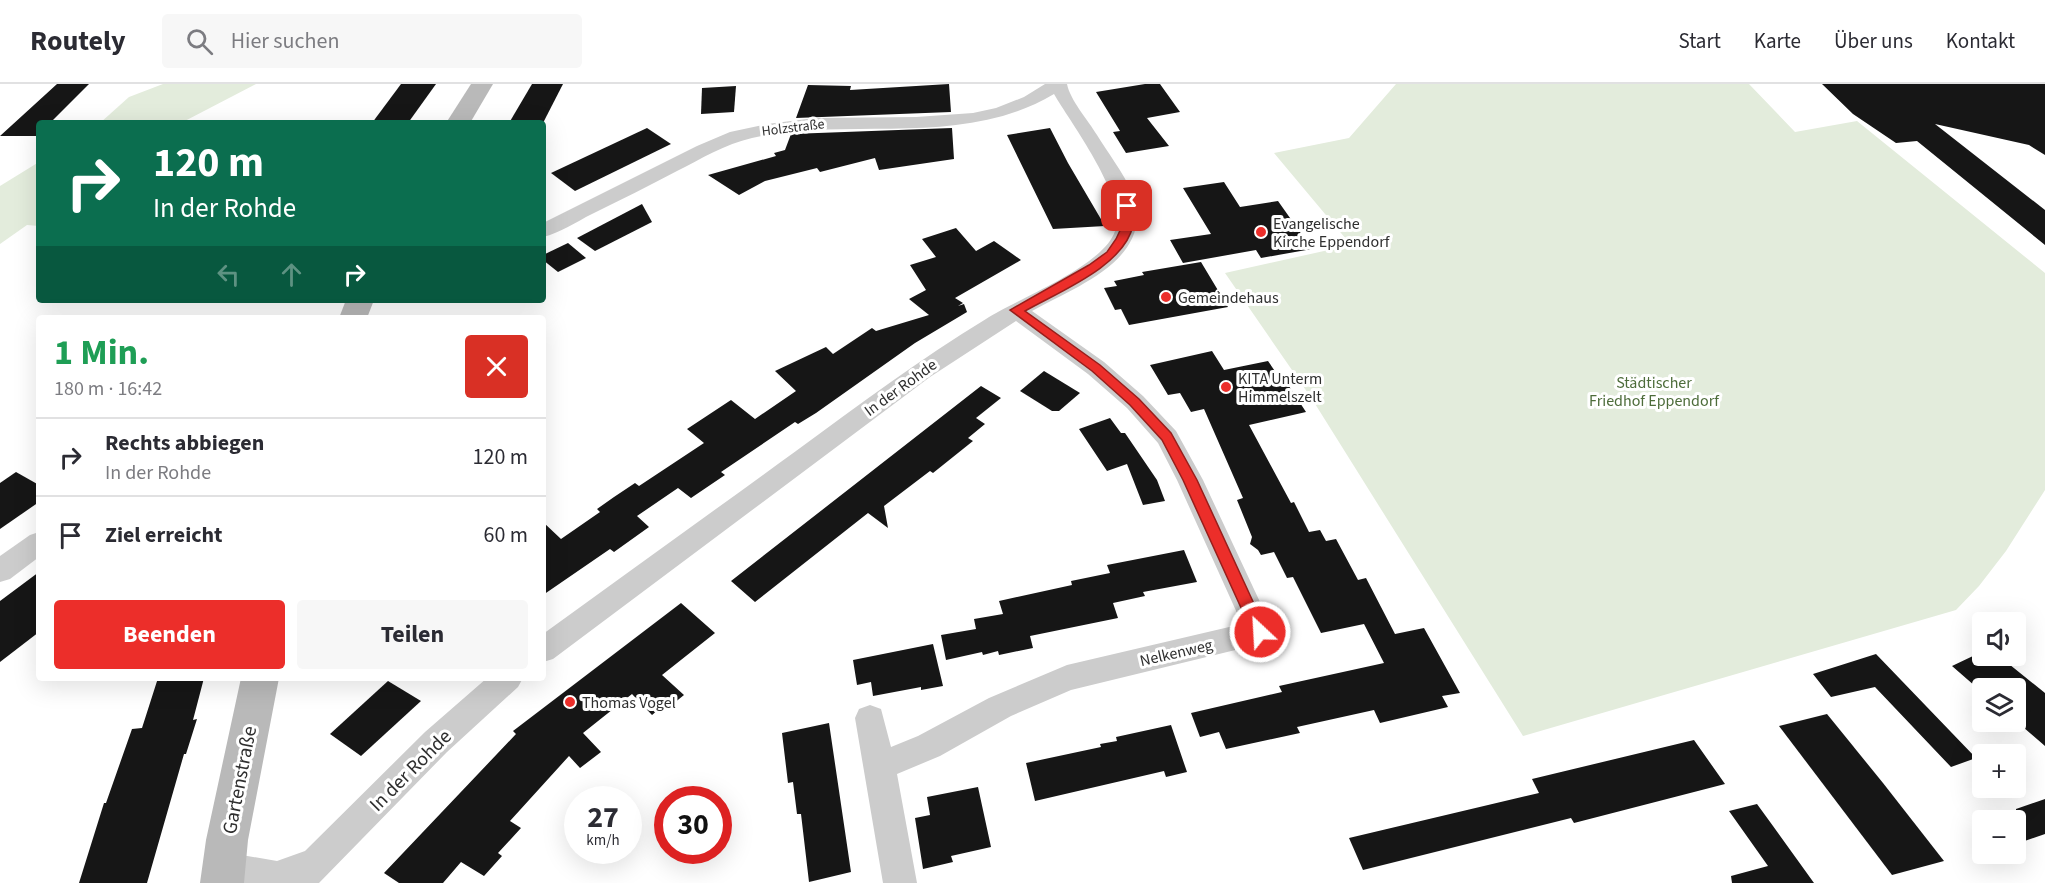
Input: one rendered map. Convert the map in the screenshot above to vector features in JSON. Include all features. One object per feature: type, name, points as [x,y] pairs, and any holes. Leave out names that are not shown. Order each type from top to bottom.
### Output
[{"type":"street","points":[[460,120],[482,84]]},
{"type":"street","name":"Holzstraße","points":[[546,229],[698,153],[745,134],[808,124],[916,124],[997,115],[1031,102],[1057,84]]},
{"type":"street","name":"In der Rohde","points":[[546,648],[921,371],[1016,310],[1093,268],[1111,254],[1122,239],[1128,224],[1127,206],[1120,188],[1057,84]]},
{"type":"street","name":"Nelkenweg","points":[[880,766],[929,746],[1000,707],[1067,678],[1260,632],[1190,480],[1167,437],[1135,402],[1096,368],[1016,310]]},
{"type":"street","points":[[0,571],[36,544]]},
{"type":"street","name":"Gartenstraße","points":[[223,876],[227,840],[259,681]]},
{"type":"street","name":"In der Rohde","points":[[223,876],[277,877],[305,874],[436,742],[505,681]]},
{"type":"street","points":[[870,718],[900,883]]},
{"type":"green space","points":[[163,84],[256,84],[187,120],[103,120],[129,97]]},
{"type":"green space","name":"Städtischer Friedhof Eppendorf","points":[[1396,84],[1749,84],[1795,132],[1857,121],[2045,273],[2045,490],[2006,551],[1979,586],[1956,610],[1523,736],[1312,399],[1225,273],[1351,245],[1274,153],[1349,138]]},
{"type":"green space","points":[[36,164],[36,226],[27,225],[0,244],[0,186]]},
{"type":"building","points":[[57,84],[89,84],[53,120],[36,120],[36,136],[0,136]]},
{"type":"building","points":[[401,84],[436,84],[410,120],[374,120]]},
{"type":"building","points":[[532,84],[563,84],[545,120],[511,120]]},
{"type":"building","points":[[949,84],[951,112],[796,118],[808,85],[851,86],[850,90]]},
{"type":"building","points":[[1145,84],[1160,84],[1180,112],[1147,118],[1169,146],[1126,153],[1113,132],[1120,131],[1096,92]]},
{"type":"building","points":[[1822,84],[2045,84],[2045,155],[2029,145],[1935,124],[2045,210],[2045,245],[1917,141],[1896,143],[1853,114]]},
{"type":"building","points":[[736,86],[734,112],[701,114],[702,88]]},
{"type":"building","points":[[647,128],[671,144],[575,191],[551,173]]},
{"type":"building","points":[[952,128],[954,159],[879,170],[875,158],[820,172],[817,168],[765,181],[739,195],[708,175],[776,156],[774,153],[785,150],[791,134]]},
{"type":"building","points":[[1050,128],[1105,226],[1053,229],[1007,135]]},
{"type":"building","name":"Evangelische Kirche Eppendorf","points":[[1224,182],[1240,207],[1278,201],[1312,249],[1261,258],[1256,250],[1183,263],[1170,240],[1211,234],[1183,188]]},
{"type":"building","points":[[642,204],[652,222],[595,251],[577,238]]},
{"type":"building","points":[[956,228],[976,251],[994,241],[1021,260],[955,298],[963,303],[958,306],[964,304],[967,312],[915,343],[816,413],[798,424],[795,422],[721,472],[725,475],[691,498],[678,488],[637,516],[649,527],[614,552],[610,549],[546,593],[546,525],[561,539],[600,512],[597,509],[614,497],[635,483],[639,486],[704,443],[687,429],[731,400],[755,419],[796,391],[775,371],[826,347],[833,354],[872,328],[876,331],[929,315],[909,299],[926,290],[910,265],[936,257],[922,239]]},
{"type":"building","points":[[568,243],[586,258],[558,272],[546,262],[546,254]]},
{"type":"building","name":"Gemeindehaus","points":[[1201,262],[1228,307],[1129,325],[1121,309],[1115,310],[1104,288],[1117,286],[1114,281],[1144,275],[1142,272]]},
{"type":"building","points":[[1212,351],[1224,370],[1268,361],[1283,383],[1287,383],[1306,412],[1249,425],[1309,532],[1320,530],[1326,541],[1336,539],[1358,580],[1366,578],[1395,634],[1424,628],[1460,693],[1442,696],[1448,707],[1380,723],[1374,710],[1297,727],[1300,733],[1226,749],[1219,732],[1200,737],[1191,713],[1282,692],[1279,686],[1384,663],[1364,624],[1321,633],[1293,577],[1287,578],[1274,552],[1261,555],[1250,544],[1252,537],[1237,500],[1243,498],[1204,409],[1191,412],[1180,393],[1168,395],[1150,365]]},
{"type":"building","points":[[1044,371],[1080,393],[1059,411],[1052,411],[1020,391]]},
{"type":"building","points":[[981,386],[1001,398],[976,418],[985,424],[968,438],[973,441],[933,473],[930,471],[884,506],[888,528],[868,513],[755,602],[731,581]]},
{"type":"building","points":[[1110,418],[1121,433],[1125,433],[1157,480],[1165,501],[1143,505],[1127,464],[1107,471],[1079,429]]},
{"type":"building","points":[[16,472],[36,483],[36,504],[0,529],[0,483]]},
{"type":"building","points":[[1184,550],[1197,582],[1143,592],[1145,596],[1113,603],[1118,618],[1030,636],[1033,648],[999,655],[998,651],[983,655],[982,652],[946,660],[941,635],[976,629],[974,619],[1003,614],[999,601],[1072,585],[1071,581],[1110,573],[1107,565]]},
{"type":"building","points":[[36,574],[36,634],[0,662],[0,601]]},
{"type":"building","points":[[681,603],[715,633],[662,675],[684,695],[668,708],[664,705],[652,715],[632,694],[583,733],[601,752],[580,768],[569,756],[510,821],[521,828],[498,853],[502,856],[484,876],[461,862],[443,883],[399,883],[384,873],[516,734],[513,731]]},
{"type":"building","points":[[933,644],[943,686],[921,690],[921,687],[873,696],[871,682],[857,685],[853,660]]},
{"type":"building","points":[[1876,654],[1972,754],[1972,759],[1951,767],[1875,687],[1831,697],[1813,674]]},
{"type":"building","points":[[1972,656],[1972,666],[2011,666],[2045,693],[2045,746],[2026,730],[2026,678],[1972,678],[1972,683],[1952,666]]},
{"type":"building","points":[[157,681],[203,681],[193,720],[197,719],[186,754],[184,754],[147,883],[79,883],[104,803],[106,803],[132,729],[142,728]]},
{"type":"building","points":[[388,681],[421,701],[361,756],[330,734]]},
{"type":"building","points":[[1827,714],[1944,861],[1892,875],[1779,726]]},
{"type":"building","points":[[829,723],[851,872],[809,882],[801,814],[797,814],[793,782],[788,783],[782,733]]},
{"type":"building","points":[[1171,725],[1187,772],[1166,777],[1164,771],[1035,801],[1026,763],[1101,747],[1100,744],[1117,741],[1116,737]]},
{"type":"building","points":[[1694,740],[1725,784],[1574,823],[1571,818],[1363,870],[1349,838],[1539,793],[1532,779]]},
{"type":"building","points":[[978,787],[991,847],[951,856],[953,862],[923,869],[915,818],[930,815],[927,797]]},
{"type":"building","points":[[2045,799],[2045,834],[2026,841],[2026,810],[2016,809]]},
{"type":"building","points":[[1757,804],[1814,883],[1732,883],[1731,876],[1768,866],[1729,811]]},
{"type":"place","name":"Evangelische Kirche Eppendorf","points":[[1261,232]]},
{"type":"place","name":"Gemeindehaus","points":[[1166,297]]},
{"type":"place","name":"KITA Unterm Himmelszelt","points":[[1226,387]]},
{"type":"place","name":"Thomas Vogel","points":[[570,702]]},
{"type":"route","points":[[1127,206],[1128,224],[1122,239],[1111,254],[1093,268],[1016,310],[1096,368],[1135,402],[1167,437],[1190,480],[1260,632]]}]
